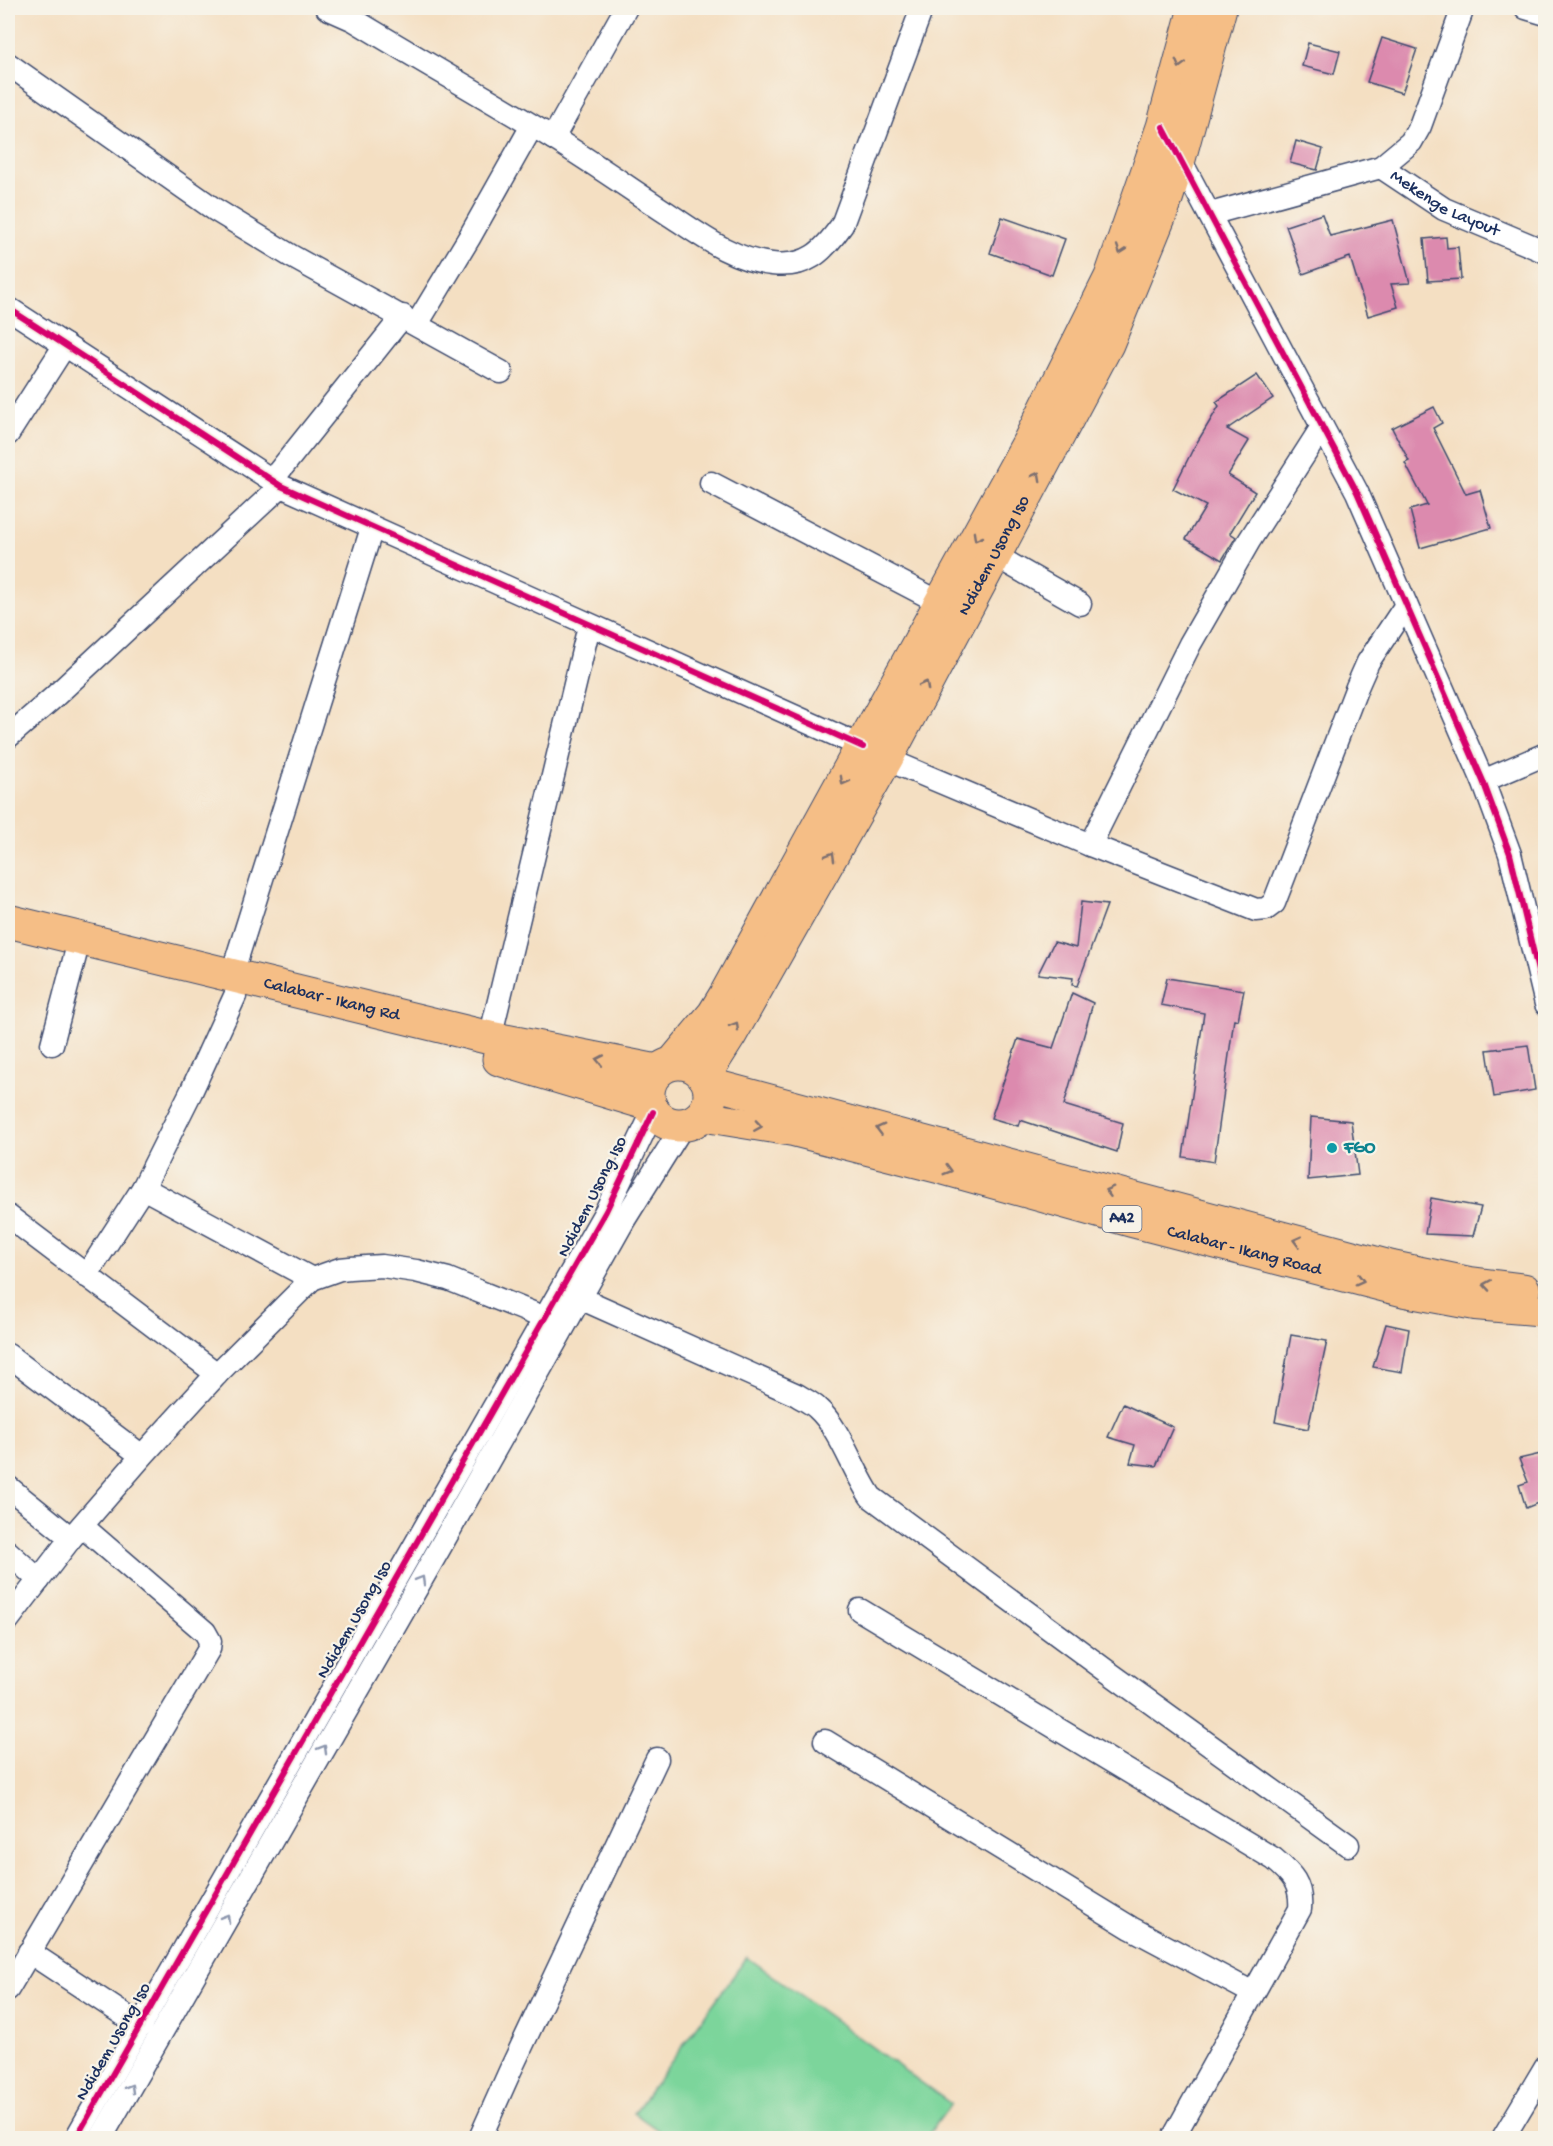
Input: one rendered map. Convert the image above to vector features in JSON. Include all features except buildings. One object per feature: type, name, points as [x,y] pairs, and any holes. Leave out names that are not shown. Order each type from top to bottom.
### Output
[{"type":"highway","name":"Ndidem Usong Iso","points":[[706,1080],[874,753],[941,603],[1028,444],[1111,277],[1163,127],[1195,8]]},
{"type":"highway","name":"Ndidem Usong Iso","points":[[665,1067],[714,1014],[874,753],[994,555],[1107,344],[1164,205],[1179,159],[1220,8]]},
{"type":"highway","name":"Calabar - Ikang Rd","points":[[8,921],[487,1055],[651,1108]]},
{"type":"highway","name":"Calabar - Ikang Rd","points":[[8,939],[75,956],[234,985],[490,1038],[665,1067]]},
{"type":"highway","points":[[690,1065],[706,1080],[709,1101],[692,1120],[667,1122],[651,1108],[649,1086],[665,1067],[690,1065]]},
{"type":"main road","name":"Calabar - Ikang Road","points":[[706,1080],[1392,1266],[1500,1287],[1545,1290]]},
{"type":"main road","name":"Calabar - Ikang Road","points":[[692,1120],[793,1131],[938,1168],[1132,1222],[1406,1292],[1475,1305],[1545,1311]]},
{"type":"street","points":[[327,8],[357,14],[553,138],[715,245],[749,260],[793,265],[812,258],[828,246],[842,225],[922,8]]},
{"type":"street","points":[[553,138],[626,8]]},
{"type":"street","name":"Mekenge Layout","points":[[1463,8],[1412,142],[1381,167],[1444,209],[1545,252]]},
{"type":"street","points":[[1526,8],[1545,14]]},
{"type":"street","points":[[8,64],[214,209],[291,256],[501,372]]},
{"type":"street","points":[[8,737],[54,698],[277,483],[410,320],[469,238],[532,126]]},
{"type":"street","points":[[1163,127],[1357,492],[1483,781],[1519,885],[1545,1004]]},
{"type":"street","points":[[1210,214],[1381,167]]},
{"type":"street","points":[[8,308],[277,483],[372,528],[874,753],[1090,845],[1256,910],[1270,907],[1274,903],[1368,662],[1406,605]]},
{"type":"street","points":[[8,434],[65,345]]},
{"type":"street","points":[[1090,845],[1190,644],[1249,541],[1322,427]]},
{"type":"street","points":[[711,483],[941,603]]},
{"type":"street","points":[[86,1276],[143,1188],[191,1092],[234,985],[372,528]]},
{"type":"street","points":[[994,555],[1080,604]]},
{"type":"street","points":[[490,1038],[589,626]]},
{"type":"street","points":[[1483,781],[1545,754]]},
{"type":"street","points":[[52,1044],[75,956]]},
{"type":"street","name":"Ndidem Usong Iso","points":[[76,2139],[606,1210],[651,1108]]},
{"type":"street","name":"Ndidem Usong Iso","points":[[101,2139],[439,1549],[624,1220],[692,1120]]},
{"type":"street","points":[[143,1188],[312,1279]]},
{"type":"street","points":[[8,1216],[217,1374]]},
{"type":"street","points":[[8,1620],[77,1532],[142,1456],[217,1374],[312,1279],[340,1269],[350,1268],[382,1266],[416,1271],[448,1279],[545,1318]]},
{"type":"street","points":[[580,1298],[797,1395],[817,1407],[830,1425],[871,1497],[1094,1662],[1348,1845]]},
{"type":"street","points":[[8,1355],[142,1456]]},
{"type":"street","points":[[8,1487],[77,1532],[205,1632],[210,1641],[209,1649],[8,1989]]},
{"type":"street","points":[[8,1552],[39,1580]]},
{"type":"street","points":[[860,1611],[1274,1859],[1288,1870],[1297,1884],[1302,1895],[1300,1909],[1173,2139]]},
{"type":"street","points":[[825,1741],[1131,1928],[1253,1993]]},
{"type":"street","points":[[480,2139],[657,1759]]},
{"type":"street","points":[[29,1952],[141,2025]]},
{"type":"street","points":[[1503,2139],[1545,2066]]},
{"type":"green space","points":[[747,1957],[951,2104],[926,2138],[669,2138],[634,2113]]},
{"type":"cycle path","points":[[1163,127],[1357,492],[1483,781],[1510,854],[1546,1004]]},
{"type":"cycle path","points":[[8,308],[281,486],[863,747]]},
{"type":"cycle path","points":[[76,2138],[606,1211],[653,1112]]},
{"type":"place","name":"FGO","points":[[1332,1148]]}]
